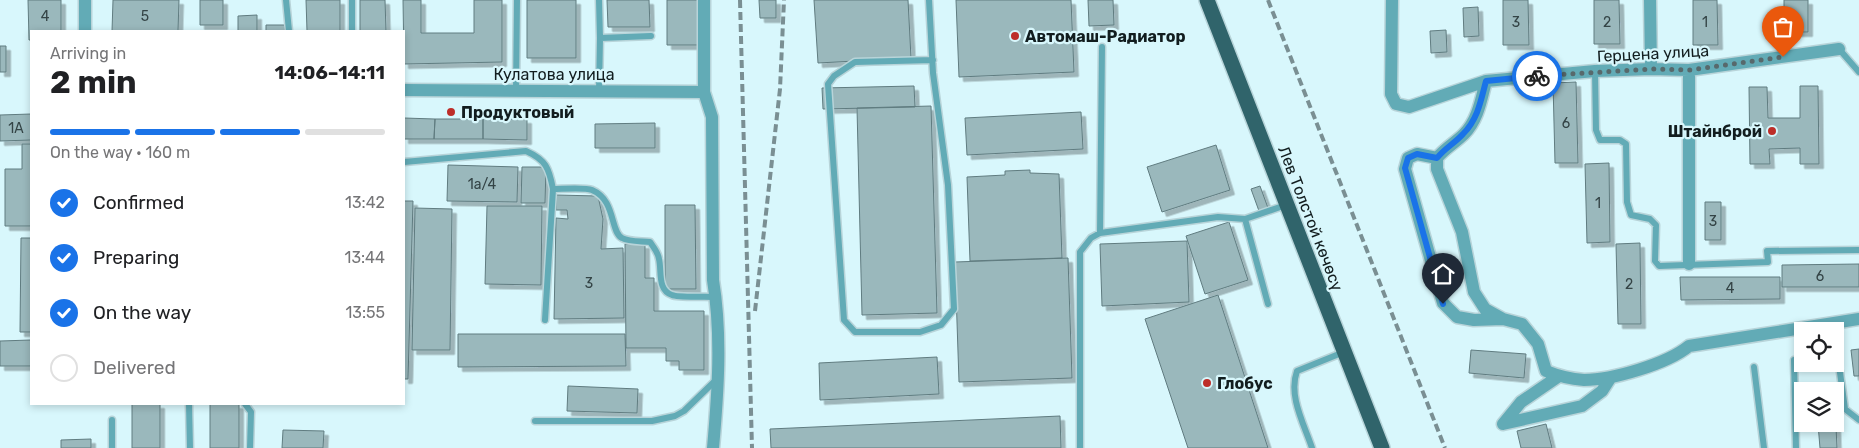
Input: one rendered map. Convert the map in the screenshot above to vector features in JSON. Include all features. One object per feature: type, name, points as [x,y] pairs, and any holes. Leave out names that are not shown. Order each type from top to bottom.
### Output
[{"type":"main road","name":"Лев Толстой көчөсү","points":[[1207,0],[1382,448]]},
{"type":"street","points":[[85,0],[85,30]]},
{"type":"street","points":[[704,0],[704,92],[712,117],[713,280],[716,296],[719,378],[714,448]]},
{"type":"street","name":"Герцена улица","points":[[1392,0],[1391,94],[1396,104],[1409,107],[1486,81],[1595,72],[1651,69],[1689,70],[1839,50]]},
{"type":"street","points":[[1650,0],[1651,69]]},
{"type":"street","points":[[1689,70],[1689,264]]},
{"type":"street","points":[[1486,81],[1477,116],[1463,135],[1444,149],[1437,158],[1438,169],[1462,232],[1474,292],[1485,309],[1503,320]]},
{"type":"street","name":"Кулатова улица","points":[[405,90],[704,92]]},
{"type":"street","points":[[1437,158],[1417,154],[1408,158],[1405,168],[1443,304],[1457,318],[1503,320],[1522,324],[1538,344],[1546,371],[1559,376],[1584,380],[1611,376],[1668,359],[1689,346],[1794,332]]},
{"type":"street","points":[[1844,324],[1859,319]]},
{"type":"street","points":[[1559,376],[1521,402],[1503,424],[1582,406],[1602,391],[1611,376]]},
{"type":"lane","points":[[286,0],[289,30]]},
{"type":"lane","points":[[352,0],[352,30]]},
{"type":"lane","points":[[516,91],[517,0]]},
{"type":"lane","points":[[599,0],[599,91]]},
{"type":"lane","points":[[929,0],[933,60],[948,185],[954,310],[941,325],[920,332],[856,332],[844,320],[842,310],[828,84],[834,76],[854,62],[933,60]]},
{"type":"lane","points":[[600,38],[651,36]]},
{"type":"lane","points":[[1100,233],[1102,47]]},
{"type":"lane","points":[[1839,50],[1859,72]]},
{"type":"lane","points":[[1595,72],[1596,130],[1600,140],[1620,140],[1626,144],[1627,202],[1631,215],[1650,219],[1656,225],[1655,261],[1659,266],[1768,262],[1767,251],[1859,250]]},
{"type":"lane","points":[[405,162],[526,151],[540,157],[550,171],[553,189],[545,320]]},
{"type":"lane","points":[[553,189],[592,189],[602,198],[611,208],[617,233],[622,238],[650,242],[656,250],[664,290],[672,295],[716,296]]},
{"type":"lane","points":[[1080,448],[1080,252],[1091,238],[1100,233],[1218,217],[1245,219],[1287,204]]},
{"type":"lane","points":[[1245,219],[1268,304]]},
{"type":"lane","points":[[1312,448],[1294,394],[1294,381],[1297,371],[1345,352]]},
{"type":"lane","points":[[1754,367],[1764,448]]},
{"type":"lane","points":[[1794,372],[1796,448]]},
{"type":"lane","points":[[1840,372],[1845,409],[1859,420]]},
{"type":"lane","points":[[535,421],[652,421],[674,416],[684,411],[719,378]]},
{"type":"lane","points":[[189,405],[190,448]]},
{"type":"lane","points":[[246,405],[251,412],[250,448]]},
{"type":"lane","points":[[112,420],[112,448]]},
{"type":"building","points":[[28,0],[61,0],[61,30],[30,30],[29,40]]},
{"type":"building","points":[[113,0],[179,0],[178,30],[112,30]]},
{"type":"building","points":[[200,0],[223,0],[223,25],[200,25]]},
{"type":"building","points":[[306,0],[340,0],[340,30],[307,30]]},
{"type":"building","points":[[360,0],[385,0],[386,30],[360,30]]},
{"type":"building","points":[[403,0],[421,0],[421,33],[474,33],[474,0],[502,0],[502,62],[405,64],[405,30],[403,30]]},
{"type":"building","points":[[527,0],[576,0],[576,58],[527,58]]},
{"type":"building","points":[[607,0],[649,0],[650,27],[608,27]]},
{"type":"building","points":[[667,0],[698,0],[698,45],[667,45]]},
{"type":"building","points":[[759,0],[776,0],[776,18],[760,18]]},
{"type":"building","points":[[814,0],[908,0],[911,58],[818,63]]},
{"type":"building","name":"Автомаш-Радиатор","points":[[956,0],[1071,0],[1074,72],[959,77]]},
{"type":"building","points":[[1088,0],[1113,0],[1114,25],[1089,26]]},
{"type":"building","points":[[1503,0],[1528,0],[1529,45],[1503,45]]},
{"type":"building","points":[[1594,0],[1619,0],[1620,44],[1594,44]]},
{"type":"building","points":[[1693,0],[1717,0],[1718,45],[1693,45]]},
{"type":"building","points":[[1784,0],[1808,0],[1808,32],[1784,32]]},
{"type":"building","points":[[1478,7],[1479,36],[1464,37],[1463,8]]},
{"type":"building","points":[[257,15],[257,30],[238,30],[238,16]]},
{"type":"building","points":[[266,25],[285,25],[285,30],[266,30]]},
{"type":"building","points":[[1446,30],[1447,52],[1431,53],[1430,31]]},
{"type":"building","points":[[0,46],[6,46],[6,72],[0,72]]},
{"type":"building","points":[[1576,82],[1578,163],[1555,163],[1553,83]]},
{"type":"building","points":[[914,86],[915,107],[823,109],[822,88]]},
{"type":"building","points":[[1800,86],[1818,86],[1819,164],[1800,164],[1800,148],[1769,149],[1770,164],[1750,164],[1749,87],[1767,87],[1768,118],[1800,118]]},
{"type":"building","points":[[931,106],[937,313],[862,315],[857,108]]},
{"type":"building","points":[[1081,112],[1083,149],[967,155],[965,118]]},
{"type":"building","points":[[30,114],[30,140],[0,141],[0,115]]},
{"type":"building","points":[[405,118],[435,119],[434,139],[405,139]]},
{"type":"building","points":[[435,119],[483,119],[483,139],[434,139]]},
{"type":"building","points":[[483,119],[527,119],[527,140],[483,139]]},
{"type":"building","points":[[655,123],[655,148],[595,148],[595,124]]},
{"type":"building","points":[[22,144],[30,144],[30,226],[5,226],[5,169],[22,169]]},
{"type":"building","points":[[1216,145],[1230,190],[1162,212],[1147,167]]},
{"type":"building","points":[[1609,163],[1610,242],[1587,243],[1585,164]]},
{"type":"building","points":[[448,165],[518,167],[517,202],[447,201]]},
{"type":"building","points":[[522,167],[546,167],[545,203],[521,203]]},
{"type":"building","points":[[1030,170],[1030,173],[1059,174],[1062,258],[970,261],[967,177],[1005,175],[1005,171]]},
{"type":"building","points":[[1260,186],[1268,208],[1259,211],[1251,189]]},
{"type":"building","points":[[556,195],[598,196],[603,219],[601,249],[623,248],[624,318],[554,319],[556,218],[568,219],[567,210],[556,210]]},
{"type":"building","points":[[405,201],[413,201],[408,379],[405,379]]},
{"type":"building","points":[[1705,202],[1721,202],[1721,240],[1705,240]]},
{"type":"building","points":[[665,205],[695,205],[696,289],[665,289]]},
{"type":"building","points":[[487,206],[542,206],[541,285],[485,284]]},
{"type":"building","points":[[415,208],[452,209],[450,350],[412,350]]},
{"type":"building","points":[[1229,222],[1248,280],[1205,294],[1186,236]]},
{"type":"building","points":[[21,238],[30,238],[30,332],[20,332]]},
{"type":"building","points":[[1187,241],[1189,302],[1102,306],[1100,244]]},
{"type":"building","points":[[1640,243],[1641,324],[1618,324],[1616,244]]},
{"type":"building","points":[[625,244],[645,244],[645,278],[654,278],[654,311],[704,311],[704,370],[679,370],[679,361],[666,361],[666,348],[626,348]]},
{"type":"building","points":[[1068,258],[1072,378],[959,382],[955,262]]},
{"type":"building","points":[[1859,264],[1859,287],[1782,287],[1782,265]]},
{"type":"building","points":[[1680,277],[1780,277],[1780,299],[1681,300]]},
{"type":"building","name":"Глобус","points":[[1218,295],[1268,448],[1188,448],[1145,319]]},
{"type":"building","points":[[458,334],[625,334],[626,366],[458,367]]},
{"type":"building","points":[[30,340],[30,366],[0,366],[0,341]]},
{"type":"building","points":[[1859,349],[1859,376],[1854,376],[1851,350]]},
{"type":"building","points":[[1471,350],[1526,354],[1524,378],[1469,373]]},
{"type":"building","points":[[937,357],[939,394],[820,400],[819,363]]},
{"type":"building","points":[[568,386],[638,389],[637,413],[567,411]]},
{"type":"building","points":[[132,405],[160,405],[160,448],[132,448]]},
{"type":"building","points":[[210,405],[239,405],[239,448],[210,448]]},
{"type":"building","points":[[1060,416],[1061,448],[771,448],[770,429]]},
{"type":"building","points":[[1546,424],[1552,448],[1521,448],[1517,431]]},
{"type":"building","points":[[283,430],[324,431],[323,448],[282,448]]},
{"type":"building","points":[[1819,432],[1836,432],[1837,448],[1820,448]]},
{"type":"building","points":[[91,439],[91,448],[61,448],[61,440]]},
{"type":"railway","points":[[740,0],[752,448]]},
{"type":"railway","points":[[755,311],[780,89],[784,0]]},
{"type":"railway","points":[[1268,0],[1445,448]]},
{"type":"way so far","points":[[1537,76],[1651,69],[1689,70],[1783,57]]},
{"type":"place","name":"Автомаш-Радиатор","points":[[1015,36]]},
{"type":"place","name":"Продуктовый","points":[[451,112]]},
{"type":"place","name":"Штайнброй","points":[[1772,131]]},
{"type":"place","name":"Глобус","points":[[1207,383]]},
{"type":"route","points":[[1443,304],[1405,168],[1408,158],[1417,154],[1437,158],[1444,149],[1463,135],[1477,116],[1486,81],[1537,76]]}]
